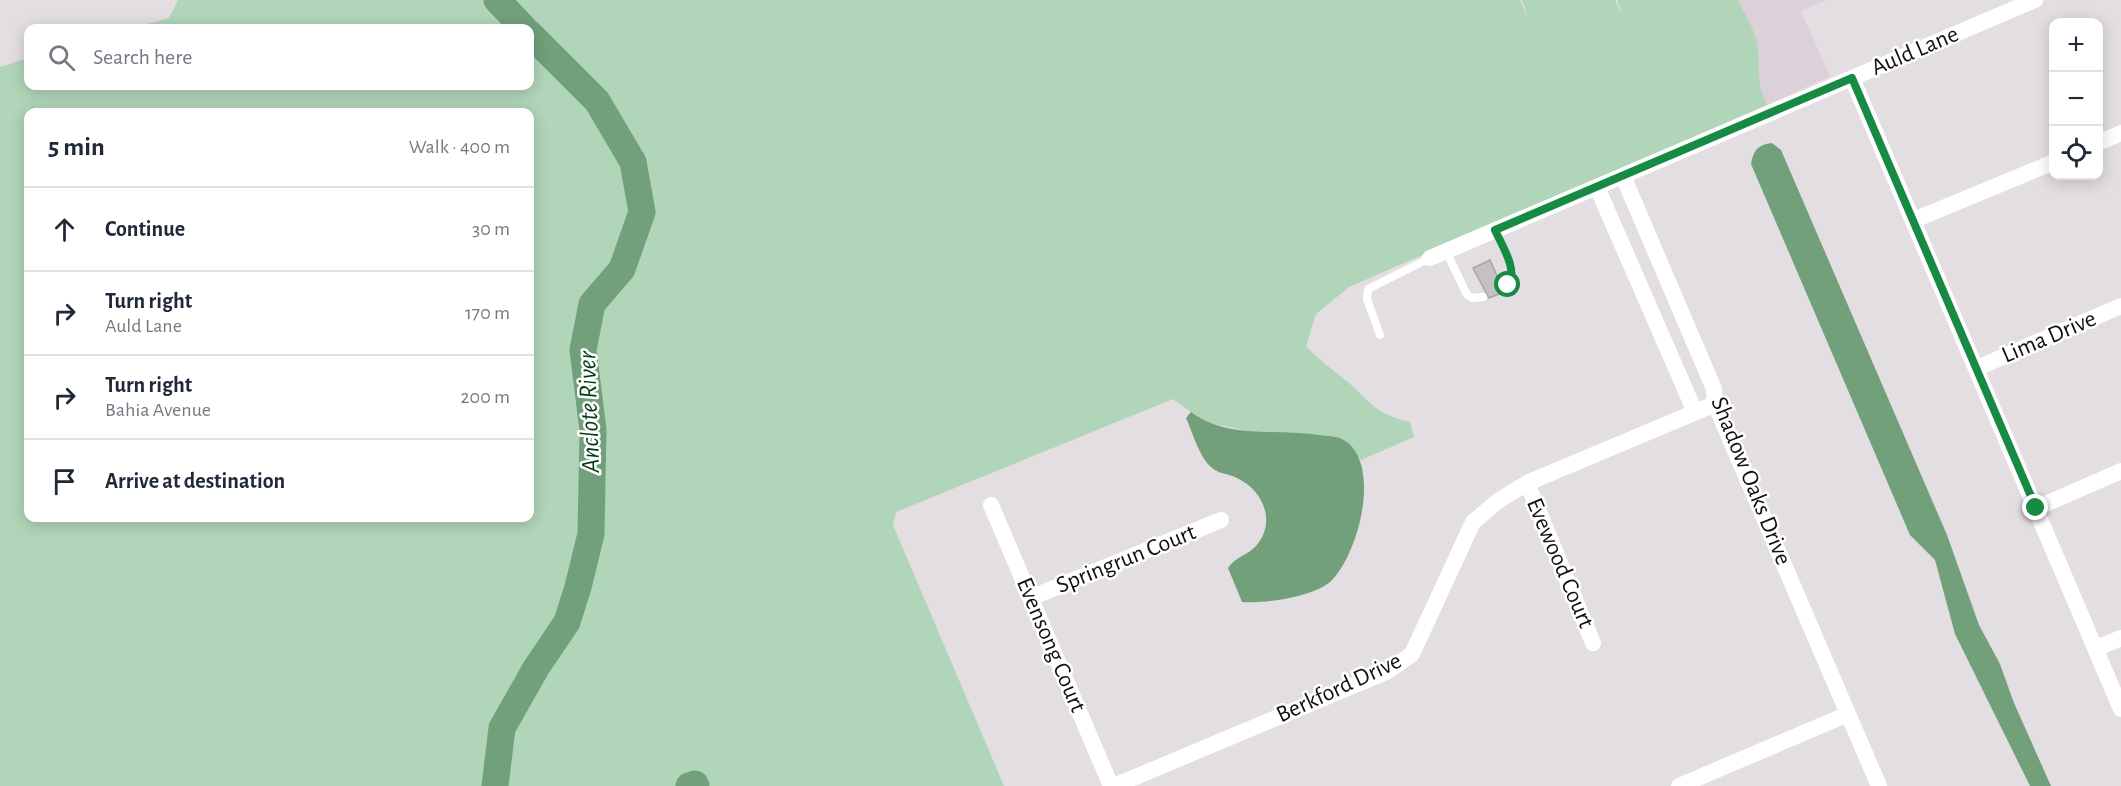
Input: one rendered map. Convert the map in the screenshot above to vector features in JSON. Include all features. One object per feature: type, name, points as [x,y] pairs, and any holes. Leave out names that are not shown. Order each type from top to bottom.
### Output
[{"type":"street","name":"Auld Lane","points":[[1430,258],[2035,0]]},
{"type":"street","points":[[1852,78],[2097,648],[2121,709]]},
{"type":"street","points":[[2103,141],[2121,133]]},
{"type":"street","points":[[1914,220],[2049,164]]},
{"type":"street","name":"Shadow Oaks Drive","points":[[1623,176],[1714,389],[1715,404],[1879,786]]},
{"type":"street","name":"Shadow Oaks Drive","points":[[1597,187],[1695,412]]},
{"type":"street","name":"Lima Drive","points":[[1977,368],[2121,306]]},
{"type":"street","name":"Berkford Drive","points":[[1113,786],[1388,671],[1412,654],[1473,522],[1498,501],[1527,483],[1715,404]]},
{"type":"street","points":[[2036,508],[2121,471]]},
{"type":"street","name":"Evewood Court","points":[[1527,483],[1593,642]]},
{"type":"street","name":"Evensong Court","points":[[991,505],[1113,786]]},
{"type":"street","name":"Springrun Court","points":[[1030,598],[1221,520]]},
{"type":"street","points":[[2097,648],[2121,638]]},
{"type":"street","points":[[1679,786],[1848,714]]},
{"type":"lane","points":[[1495,230],[1512,270],[1512,277],[1508,285]]},
{"type":"lane","points":[[1446,251],[1467,295],[1472,298],[1483,297]]},
{"type":"lane","points":[[1380,335],[1367,298],[1368,289],[1430,258]]},
{"type":"shaded area","points":[[178,0],[1520,0],[1530,23],[1522,0],[1615,0],[1623,16],[1617,0],[1738,0],[1755,36],[1760,83],[1767,105],[1349,287],[1316,314],[1306,346],[1381,412],[1410,422],[1414,437],[1361,460],[1342,439],[1303,433],[1262,434],[1205,422],[1173,399],[896,512],[893,525],[1004,786],[0,786],[0,67],[24,59],[24,90],[534,90],[534,24],[147,24],[169,18]]},
{"type":"shaded area","points":[[1738,0],[1827,0],[1801,11],[1830,76],[1767,105],[1758,85],[1754,32]]},
{"type":"shaded area","points":[[1772,143],[1781,150],[1947,535],[1979,625],[2000,664],[2014,703],[2051,786],[2030,786],[1955,634],[1935,560],[1910,535],[1751,164],[1757,149]]},
{"type":"shaded area","points":[[1191,412],[1206,421],[1237,430],[1337,437],[1355,450],[1362,467],[1364,487],[1362,509],[1350,552],[1330,582],[1312,592],[1288,598],[1242,602],[1228,568],[1234,561],[1253,549],[1262,537],[1266,527],[1264,508],[1260,498],[1246,483],[1215,470],[1205,460],[1186,418]]},
{"type":"building","points":[[1490,260],[1504,292],[1489,298],[1473,268]]},
{"type":"waterway","name":"Anclote River","points":[[497,0],[520,24]]},
{"type":"waterway","name":"Anclote River","points":[[495,786],[502,728],[536,668],[567,622],[578,587],[591,534],[593,430],[583,350],[592,304],[622,269],[642,212],[633,162],[597,101],[534,38]]},
{"type":"waterway","name":"Anclote River","points":[[689,786],[695,784],[696,786]]},
{"type":"route","points":[[1508,285],[1511,283],[1512,270],[1495,230],[1852,78],[2036,508]]}]
